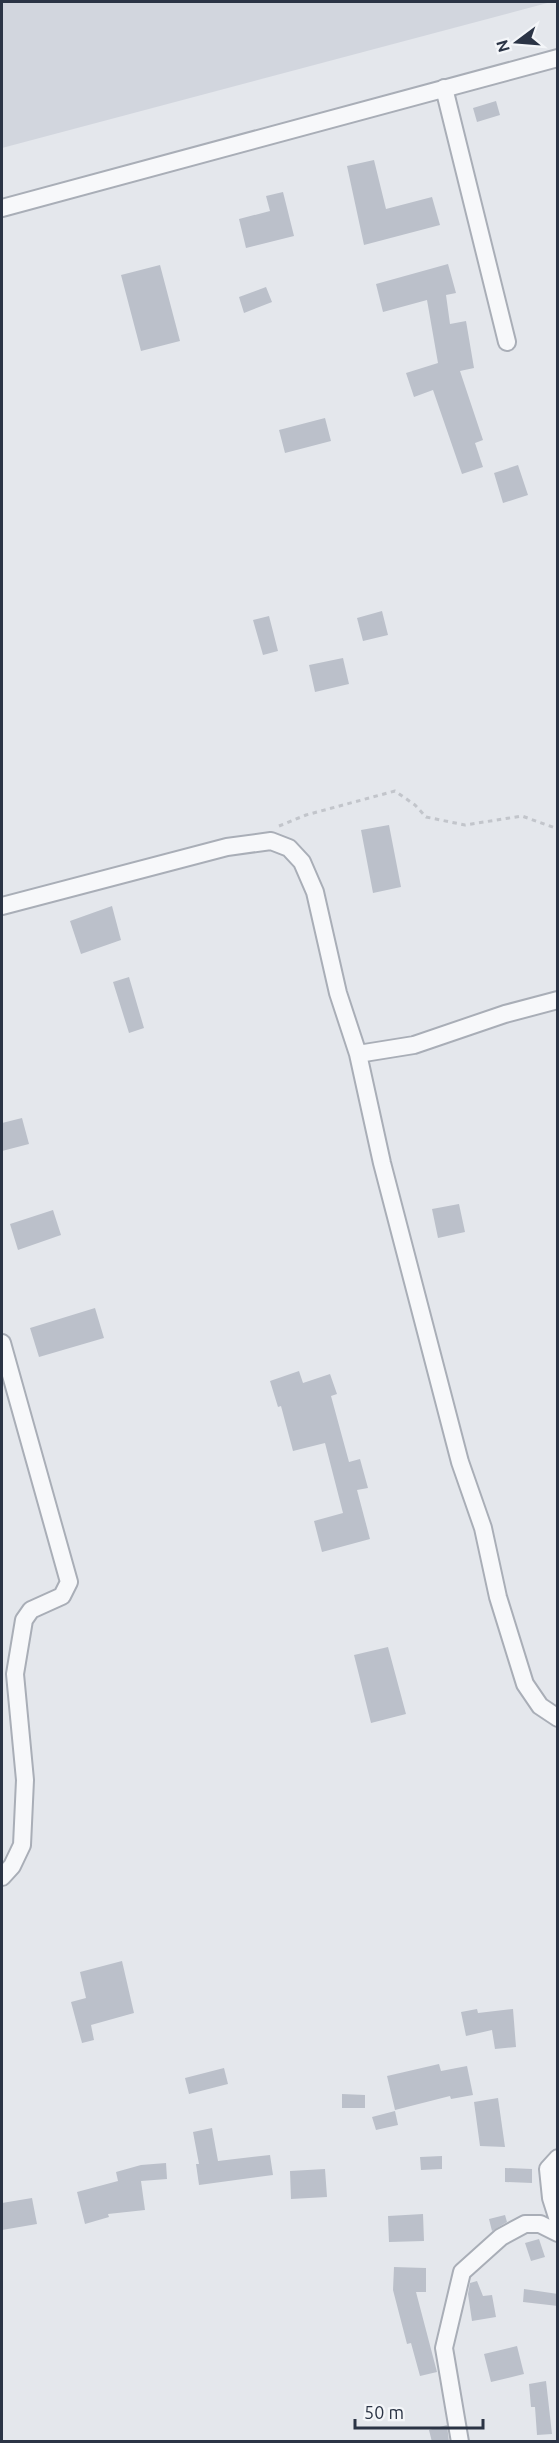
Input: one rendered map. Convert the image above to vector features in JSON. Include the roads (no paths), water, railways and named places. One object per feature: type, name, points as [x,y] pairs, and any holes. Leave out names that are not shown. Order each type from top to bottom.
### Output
[{"type":"street","points":[[2,208],[558,58]]},
{"type":"street","points":[[444,88],[507,342]]},
{"type":"street","points":[[2,906],[227,847],[271,841],[289,848],[302,862],[315,892],[338,993],[358,1054],[382,1163],[460,1462],[483,1528],[498,1597],[525,1684],[540,1706],[558,1718]]},
{"type":"street","points":[[358,1054],[414,1045],[505,1014],[558,1000]]},
{"type":"street","points":[[2,1343],[69,1582],[62,1596],[31,1610],[24,1620],[15,1674],[25,1780],[22,1845],[12,1866],[2,1877]]},
{"type":"street","points":[[558,2158],[548,2169],[551,2198],[558,2220]]},
{"type":"street","points":[[460,2442],[444,2348],[462,2272],[501,2236],[525,2224],[540,2224],[558,2233]]}]
